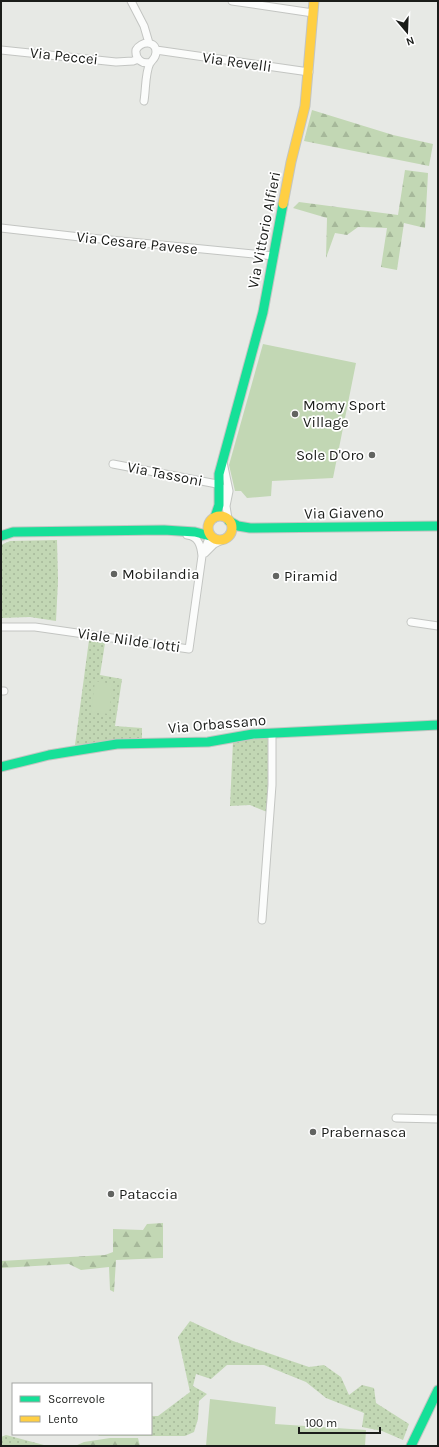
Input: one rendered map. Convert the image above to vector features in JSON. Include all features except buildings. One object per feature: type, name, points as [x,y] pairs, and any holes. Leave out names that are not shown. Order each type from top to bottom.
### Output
[{"type":"street","points":[[131,1],[144,26],[149,43],[155,47],[156,53],[154,60],[142,60]]},
{"type":"street","points":[[232,1],[313,13]]},
{"type":"street","name":"Via Vittorio Alfieri","points":[[212,519],[221,500],[218,474],[223,461],[264,312],[294,148],[305,106],[314,1]]},
{"type":"street","points":[[144,26],[140,45],[136,50],[148,71],[144,101]]},
{"type":"street","points":[[140,45],[149,43]]},
{"type":"street","name":"Via Peccei","points":[[1,50],[116,62],[142,60]]},
{"type":"street","name":"Via Revelli","points":[[156,53],[165,52],[309,72]]},
{"type":"street","name":"Via Cesare Pavese","points":[[1,228],[274,256]]},
{"type":"street","name":"Via Vittorio Alfieri","points":[[223,461],[229,491],[226,501],[228,520]]},
{"type":"street","name":"Via Tassoni","points":[[113,464],[218,484]]},
{"type":"street","name":"Via Vittorio Alfieri","points":[[218,484],[222,488],[226,501]]},
{"type":"street","name":"Via Giaveno","points":[[164,530],[198,526],[222,516],[238,526],[250,528],[438,526]]},
{"type":"street","points":[[202,556],[210,536],[207,528],[212,519]]},
{"type":"street","points":[[228,520],[232,530],[229,536]]},
{"type":"street","name":"Via Giaveno","points":[[1,528],[13,532]]},
{"type":"street","name":"Via Giaveno","points":[[1,536],[13,532],[164,530],[196,532],[220,541],[239,531],[250,528]]},
{"type":"street","name":"Via Giaveno","points":[[164,530],[196,537],[201,547],[202,556]]},
{"type":"street","points":[[202,556],[209,548],[220,541]]},
{"type":"street","name":"Viale Nilde Iotti","points":[[1,627],[35,627],[189,648],[202,556]]},
{"type":"street","points":[[411,622],[438,626]]},
{"type":"street","name":"Via Orbassano","points":[[1,767],[50,755],[117,744],[208,742],[253,734],[438,725]]},
{"type":"street","points":[[262,920],[272,785],[272,733]]},
{"type":"street","points":[[396,1118],[438,1119]]},
{"type":"street","points":[[411,1446],[437,1394]]},
{"type":"green space","points":[[312,110],[393,135],[433,144],[429,166],[304,141]]},
{"type":"green space","points":[[405,170],[428,173],[425,228],[404,223],[397,270],[381,267],[387,228],[358,227],[347,235],[335,233],[326,258],[327,218],[293,208],[299,202],[398,215]]},
{"type":"green space","name":"Momy Sport Village","points":[[263,344],[356,363],[333,478],[272,481],[271,496],[247,498],[241,491],[235,491],[229,465]]},
{"type":"green space","points":[[57,540],[58,581],[56,621],[30,617],[1,618],[1,545],[10,541]]},
{"type":"green space","points":[[89,640],[105,643],[100,675],[122,679],[115,726],[142,728],[142,740],[75,745]]},
{"type":"green space","points":[[95,681],[113,684],[109,714],[91,712]]},
{"type":"green space","points":[[266,737],[271,743],[267,812],[250,805],[230,806],[233,741]]},
{"type":"green space","points":[[163,1223],[163,1258],[116,1260],[114,1292],[110,1290],[109,1267],[81,1270],[69,1264],[1,1268],[1,1261],[105,1255],[113,1252],[113,1229],[143,1230],[147,1224]]},
{"type":"green space","points":[[190,1321],[233,1341],[309,1367],[324,1365],[341,1377],[349,1395],[362,1385],[374,1388],[376,1403],[409,1424],[403,1440],[382,1431],[362,1427],[364,1413],[326,1398],[306,1382],[264,1365],[227,1365],[211,1379],[196,1374],[193,1386],[207,1394],[199,1401],[198,1419],[194,1432],[185,1436],[99,1436],[98,1435],[152,1435],[152,1416],[158,1416],[190,1392],[178,1337]]},
{"type":"green space","points":[[210,1399],[276,1407],[275,1424],[366,1430],[365,1446],[206,1446]]},
{"type":"green space","points":[[6,1435],[44,1446],[1,1446],[1,1437]]},
{"type":"green space","points":[[110,1438],[138,1438],[140,1446],[75,1446],[84,1442]]},
{"type":"traffic: fast","points":[[215,517],[219,505],[219,474],[263,312],[283,204]]},
{"type":"traffic: fast","points":[[229,521],[238,526],[250,528],[438,526]]},
{"type":"traffic: fast","points":[[1,536],[13,532],[164,530],[195,532],[210,536]]},
{"type":"traffic: fast","points":[[1,767],[49,755],[117,744],[208,742],[253,734],[438,725]]},
{"type":"traffic: fast","points":[[411,1446],[438,1390]]},
{"type":"traffic: slow","points":[[283,204],[291,162],[305,106],[314,1]]},
{"type":"traffic: slow","points":[[220,516],[229,519],[232,528],[229,537],[220,540],[211,537],[208,528],[211,519],[220,516]]},
{"type":"place","name":"Momy Sport Village","points":[[295,414]]},
{"type":"place","name":"Sole D'Oro","points":[[372,455]]},
{"type":"place","name":"Mobilandia","points":[[114,574]]},
{"type":"place","name":"Piramid","points":[[276,576]]},
{"type":"place","name":"Prabernasca","points":[[313,1132]]},
{"type":"place","name":"Pataccia","points":[[111,1194]]}]
